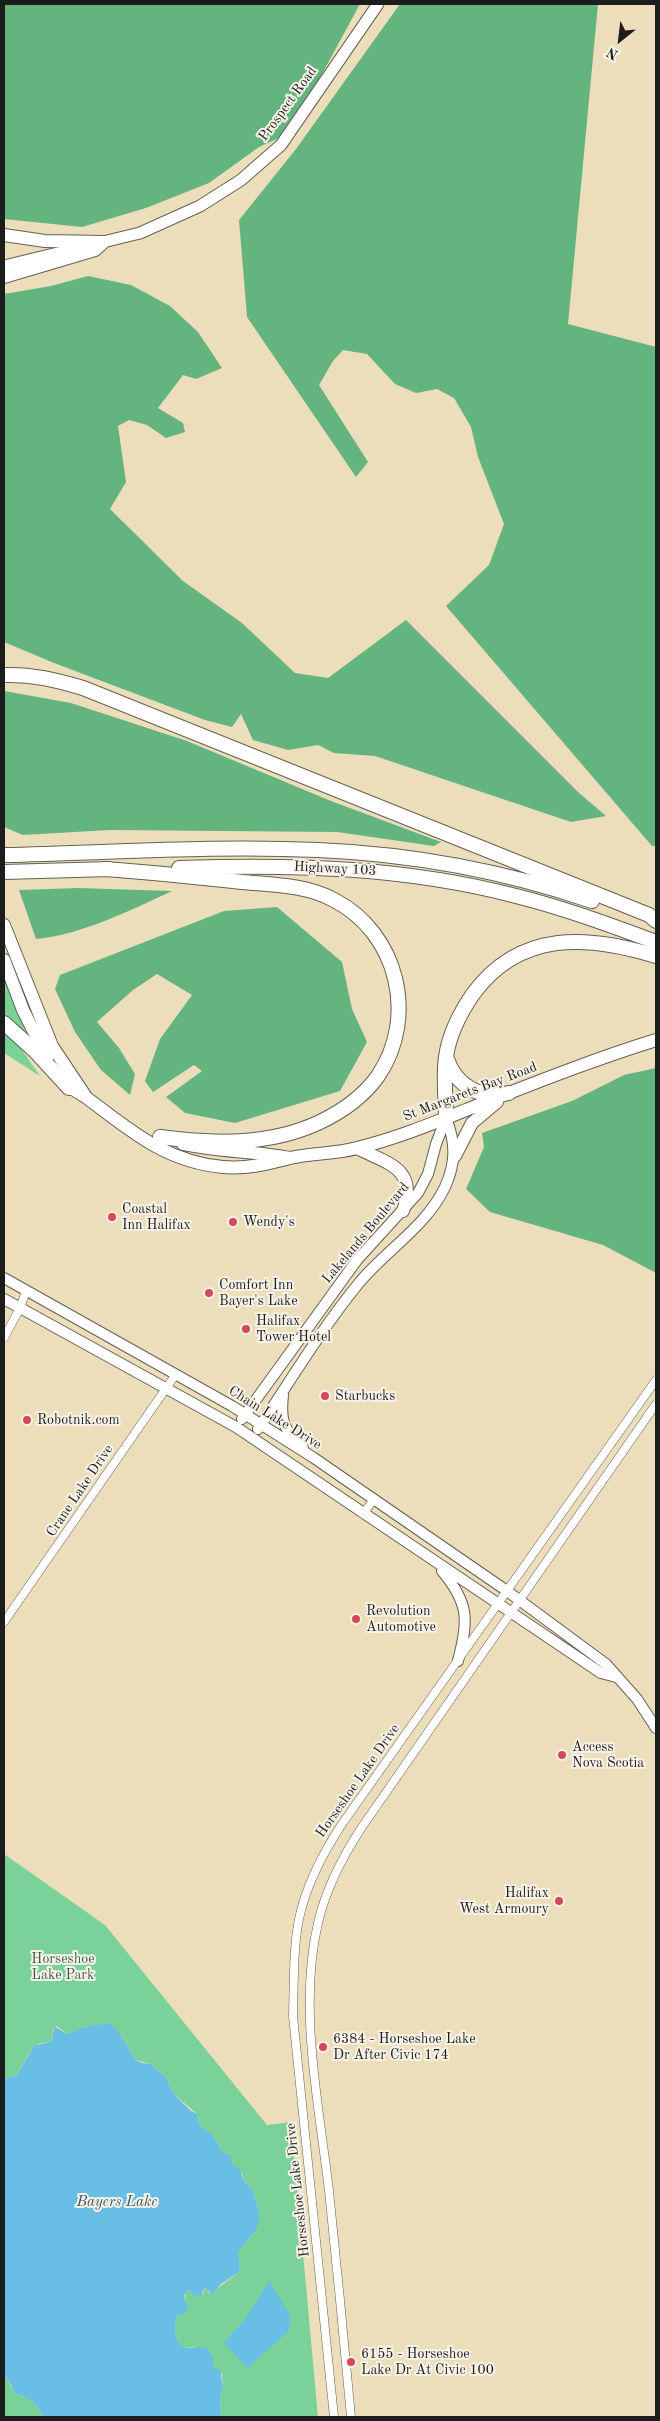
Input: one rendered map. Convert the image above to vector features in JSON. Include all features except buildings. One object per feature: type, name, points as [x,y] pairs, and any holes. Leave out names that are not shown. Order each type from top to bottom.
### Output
[{"type":"highway","points":[[4,675],[23,674],[52,679],[83,688],[640,911],[656,922]]},
{"type":"highway","name":"Highway 103","points":[[4,855],[260,849],[376,854],[443,864],[521,880],[581,897],[656,922]]},
{"type":"highway","name":"Highway 103","points":[[8,872],[274,866],[394,873],[455,882],[515,896],[575,913],[656,942]]},
{"type":"highway","points":[[103,869],[165,873],[289,886],[324,895],[346,907],[370,928],[387,954],[397,984],[399,1016],[390,1053],[371,1085],[347,1107],[309,1127],[259,1140],[222,1142],[160,1137]]},
{"type":"highway","points":[[446,1118],[446,1056],[455,1026],[475,992],[496,969],[523,952],[551,943],[574,941],[616,946],[656,956]]},
{"type":"highway","points":[[4,1023],[35,1051],[69,1088]]},
{"type":"highway","points":[[446,1056],[454,1074],[469,1088],[488,1095],[509,1093]]},
{"type":"main road","name":"Prospect Road","points":[[4,266],[140,233],[200,206],[240,180],[280,145],[378,4]]},
{"type":"main road","points":[[4,235],[45,241],[104,242]]},
{"type":"main road","points":[[4,277],[94,250],[104,242]]},
{"type":"main road","name":"St Margarets Bay Road","points":[[4,925],[52,1046],[86,1098]]},
{"type":"main road","name":"St Margarets Bay Road","points":[[4,960],[38,1044],[55,1071],[69,1088],[158,1149],[202,1164],[224,1167],[273,1164],[290,1158],[357,1148],[446,1118],[589,1061],[656,1040]]},
{"type":"main road","points":[[455,1156],[472,1123],[509,1093]]},
{"type":"main road","name":"St Margarets Bay Road","points":[[137,1133],[201,1148],[270,1154],[290,1158]]},
{"type":"main road","points":[[357,1148],[384,1160],[400,1172],[408,1190],[403,1211]]},
{"type":"street","name":"Lakelands Boulevard","points":[[252,1437],[358,1284],[434,1205],[447,1182],[455,1156],[452,1132],[446,1118]]},
{"type":"street","name":"Lakelands Boulevard","points":[[236,1427],[357,1260],[418,1193],[428,1174],[436,1144],[446,1118]]},
{"type":"street","name":"Chain Lake Drive","points":[[4,1278],[246,1414],[374,1499],[507,1591],[606,1664],[637,1699],[656,1728]]},
{"type":"street","points":[[4,1338],[20,1308],[26,1291]]},
{"type":"street","name":"Chain Lake Drive","points":[[4,1299],[236,1427],[497,1604],[602,1673],[617,1678]]},
{"type":"street","name":"Crane Lake Drive","points":[[4,1622],[176,1374]]},
{"type":"street","name":"Horseshoe Lake Drive","points":[[334,2417],[293,2016],[298,1929],[307,1891],[326,1850],[342,1824],[656,1380]]},
{"type":"street","points":[[283,1392],[282,1422],[287,1431],[314,1458]]},
{"type":"street","points":[[639,1404],[650,1413]]},
{"type":"street","points":[[351,2417],[331,2206],[311,2042],[311,1971],[318,1923],[337,1871],[357,1834],[656,1404]]},
{"type":"street","points":[[587,1478],[599,1486]]},
{"type":"street","points":[[363,1514],[374,1499]]},
{"type":"street","points":[[435,1563],[459,1593],[464,1609],[466,1626],[458,1661]]},
{"type":"street","points":[[405,1736],[419,1745]]},
{"type":"green space","points":[[4,4],[360,4],[290,133],[259,147],[209,183],[146,208],[82,227],[4,219]]},
{"type":"green space","points":[[400,4],[598,4],[568,324],[656,347],[656,846],[652,846],[446,606],[489,565],[504,524],[478,457],[471,427],[454,398],[437,389],[416,393],[395,384],[367,354],[343,350],[333,361],[319,385],[368,462],[356,477],[247,317],[239,220],[296,149]]},
{"type":"green space","points":[[88,276],[131,285],[170,306],[198,332],[222,368],[196,379],[183,375],[158,408],[183,423],[185,432],[166,438],[147,425],[129,420],[118,426],[126,482],[110,509],[183,581],[242,623],[295,673],[328,678],[406,620],[578,792],[606,816],[571,822],[375,756],[334,753],[318,745],[288,750],[253,740],[241,714],[232,727],[205,720],[4,642],[4,294],[51,286]]},
{"type":"green space","points":[[4,691],[71,703],[187,741],[331,801],[441,842],[434,846],[337,832],[109,830],[23,835],[4,827]]},
{"type":"green space","points":[[78,888],[172,891],[88,927],[53,937],[36,939],[19,890]]},
{"type":"green space","points":[[277,907],[342,962],[352,1009],[367,1042],[340,1091],[235,1123],[185,1113],[166,1097],[202,1071],[194,1065],[153,1092],[145,1081],[160,1039],[192,995],[157,974],[133,990],[97,1022],[119,1048],[135,1074],[130,1095],[101,1070],[75,1032],[55,989],[60,975],[224,911]]},
{"type":"green space","points":[[4,973],[25,1032],[4,1014]]},
{"type":"green space","points":[[4,1031],[20,1047],[40,1076],[4,1053]]},
{"type":"green space","points":[[656,1068],[656,1273],[603,1245],[490,1212],[466,1189],[484,1147],[482,1133],[572,1101],[624,1075]]},
{"type":"green space","name":"Horseshoe Lake Park","points":[[4,1854],[105,1925],[267,2125],[291,2122],[318,2417],[221,2417],[222,2374],[213,2369],[213,2356],[197,2347],[186,2348],[182,2346],[175,2335],[177,2316],[182,2315],[186,2304],[185,2293],[189,2290],[203,2295],[205,2287],[210,2294],[239,2272],[238,2252],[254,2233],[259,2211],[252,2188],[245,2183],[242,2173],[232,2164],[228,2154],[222,2152],[213,2135],[199,2124],[197,2114],[174,2094],[165,2076],[150,2064],[136,2060],[120,2034],[109,2023],[88,2026],[67,2034],[57,2026],[53,2028],[52,2041],[38,2044],[31,2050],[16,2076],[4,2078]]},
{"type":"green space","points":[[4,2375],[17,2395],[26,2396],[30,2399],[43,2417],[4,2417]]},
{"type":"water","name":"Bayers Lake","points":[[110,2023],[120,2034],[136,2060],[150,2064],[165,2076],[174,2094],[191,2111],[197,2114],[199,2124],[213,2135],[222,2152],[230,2155],[232,2164],[240,2170],[245,2183],[252,2188],[259,2211],[259,2223],[254,2233],[238,2252],[239,2272],[221,2284],[212,2295],[205,2287],[201,2297],[192,2294],[191,2290],[187,2291],[184,2295],[188,2309],[183,2315],[177,2316],[176,2320],[175,2330],[179,2343],[187,2348],[199,2347],[207,2349],[213,2356],[213,2369],[220,2369],[223,2388],[220,2396],[221,2417],[43,2417],[32,2401],[25,2396],[15,2394],[4,2375],[4,2078],[16,2076],[34,2046],[52,2041],[54,2026],[67,2034],[93,2025]]},
{"type":"water","points":[[269,2281],[291,2317],[289,2331],[247,2368],[224,2343],[246,2318]]},
{"type":"place","name":"Coastal Inn Halifax","points":[[112,1217]]},
{"type":"place","name":"Wendy's","points":[[233,1222]]},
{"type":"place","name":"Comfort Inn Bayer's Lake","points":[[209,1293]]},
{"type":"place","name":"Halifax Tower Hotel","points":[[246,1329]]},
{"type":"place","name":"Starbucks","points":[[325,1396]]},
{"type":"place","name":"Robotnik.com","points":[[27,1420]]},
{"type":"place","name":"Revolution Automotive","points":[[356,1619]]},
{"type":"place","name":"Access Nova Scotia","points":[[562,1755]]},
{"type":"place","name":"Halifax West Armoury","points":[[559,1901]]},
{"type":"place","name":"6384 - Horseshoe Lake Dr After Civic 174","points":[[323,2047]]},
{"type":"place","name":"6155 - Horseshoe Lake Dr At Civic 100","points":[[351,2362]]}]
